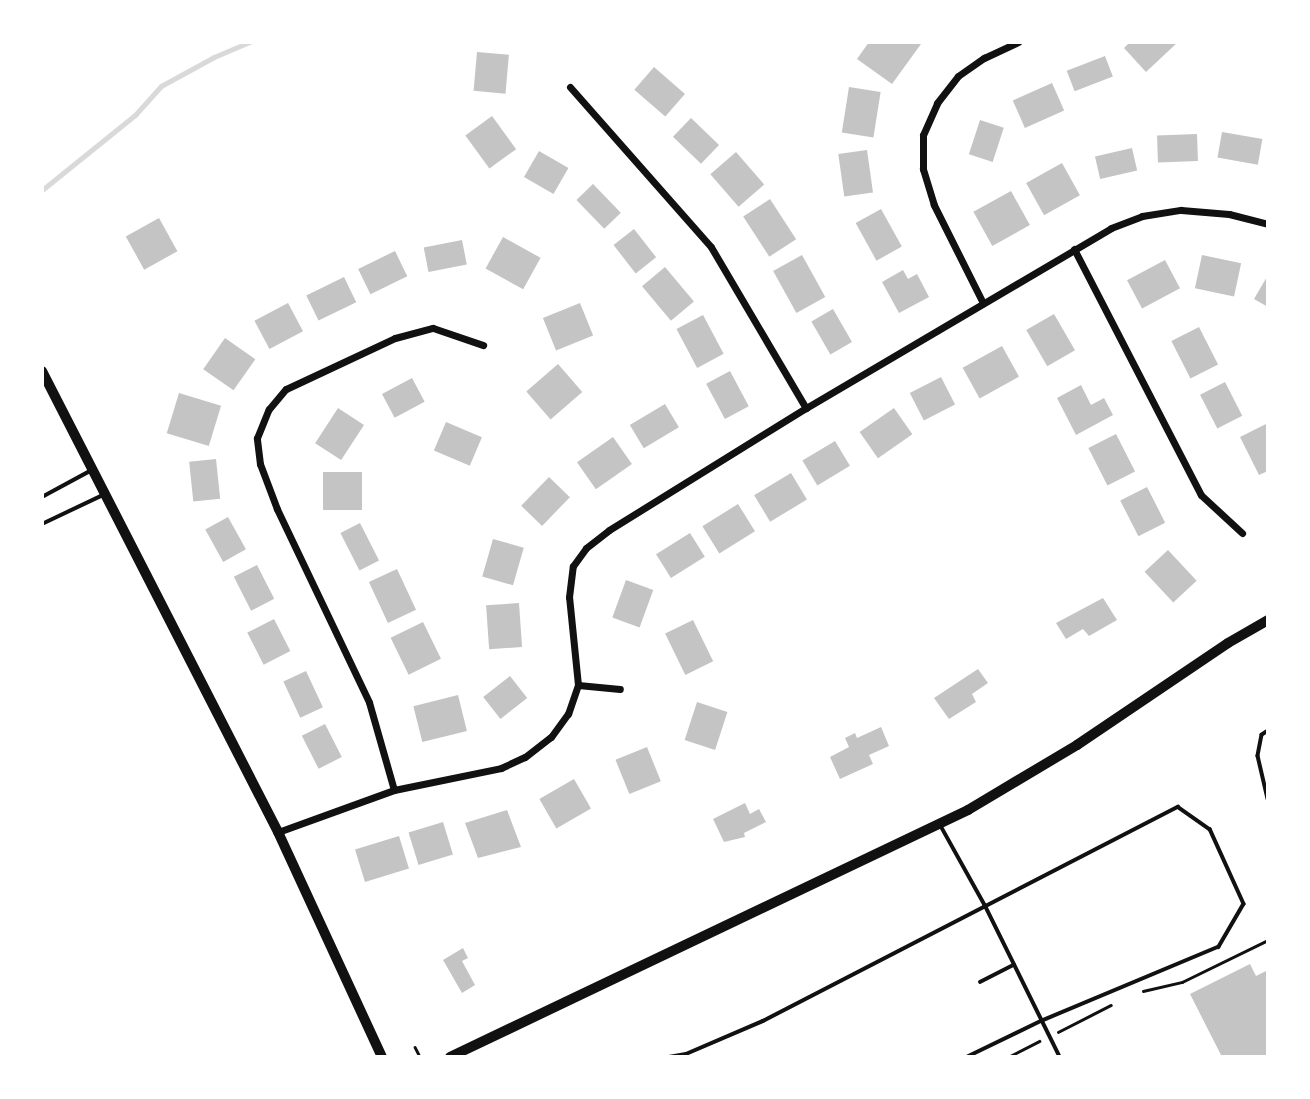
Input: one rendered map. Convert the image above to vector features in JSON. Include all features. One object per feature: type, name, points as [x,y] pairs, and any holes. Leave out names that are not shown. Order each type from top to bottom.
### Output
[{"type":"street","points":[[983,303],[934,205],[923,169],[923,135],[937,103],[958,76],[984,58],[1018,42]]},
{"type":"street","points":[[570,87],[711,247],[806,408]]},
{"type":"street","points":[[278,832],[394,790],[501,768],[525,758],[551,737],[568,714],[578,685],[569,597],[573,566],[586,548],[609,530],[806,408],[1111,228],[1142,216],[1181,210],[1229,214],[1268,224]]},
{"type":"street","points":[[1074,249],[1201,495],[1242,533]]},
{"type":"street","points":[[394,790],[369,702],[277,509],[260,464],[257,438],[269,409],[286,389],[395,338],[433,328],[483,345]]},
{"type":"street","points":[[42,372],[278,832],[382,1057]]},
{"type":"street","points":[[450,1057],[940,824],[1077,745],[1228,643],[1268,620]]},
{"type":"street","points":[[578,685],[620,689]]},
{"type":"lane","points":[[42,497],[94,470]]},
{"type":"lane","points":[[42,524],[106,494]]},
{"type":"lane","points":[[1268,732],[1262,735],[1258,756],[1268,799]]},
{"type":"lane","points":[[669,1057],[685,1054],[763,1021],[1178,807],[1210,829],[1244,904],[1219,947],[1042,1021],[968,1057]]},
{"type":"lane","points":[[940,824],[985,905],[1060,1057]]},
{"type":"lane","points":[[980,982],[1014,965]]},
{"type":"path","points":[[1134,993],[1182,982],[1268,940]]},
{"type":"path","points":[[1008,1057],[1122,999]]},
{"type":"path","points":[[415,1047],[420,1057]]},
{"type":"building","points":[[869,42],[921,44],[892,84],[857,59]]},
{"type":"building","points":[[1130,42],[1178,42],[1146,72],[1124,48]]},
{"type":"building","points":[[477,52],[509,55],[505,94],[474,91]]},
{"type":"building","points":[[1105,56],[1113,77],[1075,91],[1067,71]]},
{"type":"building","points":[[654,67],[685,94],[665,117],[634,90]]},
{"type":"building","points":[[1052,83],[1064,110],[1025,128],[1013,100]]},
{"type":"building","points":[[849,87],[881,92],[873,137],[842,132]]},
{"type":"building","points":[[492,116],[516,149],[489,169],[465,135]]},
{"type":"building","points":[[691,118],[719,145],[701,164],[673,137]]},
{"type":"building","points":[[980,120],[1004,128],[993,162],[969,154]]},
{"type":"building","points":[[1222,132],[1262,139],[1258,165],[1217,158]]},
{"type":"building","points":[[1197,134],[1198,161],[1158,162],[1157,135]]},
{"type":"building","points":[[1132,148],[1137,170],[1100,179],[1095,157]]},
{"type":"building","points":[[867,150],[873,193],[844,197],[838,154]]},
{"type":"building","points":[[539,151],[568,168],[553,194],[524,177]]},
{"type":"building","points":[[736,152],[764,184],[739,207],[710,174]]},
{"type":"building","points":[[1062,163],[1080,195],[1044,215],[1026,183]]},
{"type":"building","points":[[593,184],[621,213],[604,229],[576,200]]},
{"type":"building","points":[[1011,191],[1030,225],[992,246],[973,212]]},
{"type":"building","points":[[770,199],[796,239],[769,257],[743,216]]},
{"type":"building","points":[[881,209],[902,247],[876,261],[856,223]]},
{"type":"building","points":[[159,218],[177,251],[144,270],[126,236]]},
{"type":"building","points":[[634,229],[656,257],[636,273],[614,245]]},
{"type":"building","points":[[503,237],[541,258],[523,289],[486,268]]},
{"type":"building","points":[[462,240],[467,265],[428,272],[424,247]]},
{"type":"building","points":[[395,251],[407,276],[370,294],[358,269]]},
{"type":"building","points":[[802,255],[825,297],[796,313],[773,271]]},
{"type":"building","points":[[1202,255],[1241,263],[1234,297],[1195,288]]},
{"type":"building","points":[[1165,260],[1180,288],[1142,308],[1127,280]]},
{"type":"building","points":[[665,267],[694,301],[671,321],[642,286]]},
{"type":"building","points":[[903,270],[908,279],[917,274],[929,297],[899,313],[882,282]]},
{"type":"building","points":[[1268,275],[1268,307],[1254,299]]},
{"type":"building","points":[[344,277],[356,302],[319,321],[306,295]]},
{"type":"building","points":[[288,303],[303,331],[269,349],[254,321]]},
{"type":"building","points":[[580,303],[593,335],[556,350],[543,318]]},
{"type":"building","points":[[833,309],[852,342],[830,354],[811,322]]},
{"type":"building","points":[[1054,314],[1075,350],[1047,366],[1026,330]]},
{"type":"building","points":[[703,315],[724,354],[697,368],[677,329]]},
{"type":"building","points":[[1199,327],[1218,364],[1190,378],[1171,341]]},
{"type":"building","points":[[225,338],[255,359],[234,390],[203,369]]},
{"type":"building","points":[[1002,346],[1019,377],[980,398],[963,368]]},
{"type":"building","points":[[558,364],[582,392],[551,419],[526,392]]},
{"type":"building","points":[[730,371],[749,406],[725,419],[706,384]]},
{"type":"building","points":[[941,377],[955,405],[924,421],[910,393]]},
{"type":"building","points":[[412,378],[425,402],[395,418],[382,394]]},
{"type":"building","points":[[1225,382],[1242,416],[1217,429],[1200,395]]},
{"type":"building","points":[[1081,385],[1091,405],[1104,398],[1113,415],[1076,435],[1057,398]]},
{"type":"building","points":[[179,393],[221,406],[209,446],[167,433]]},
{"type":"building","points":[[665,404],[679,427],[644,448],[630,425]]},
{"type":"building","points":[[338,408],[364,425],[341,460],[315,443]]},
{"type":"building","points":[[894,408],[912,434],[878,458],[860,432]]},
{"type":"building","points":[[446,422],[482,437],[470,466],[434,451]]},
{"type":"building","points":[[1268,423],[1268,471],[1259,475],[1240,437]]},
{"type":"building","points":[[1116,434],[1135,471],[1107,485],[1088,448]]},
{"type":"building","points":[[613,437],[632,464],[596,489],[577,462]]},
{"type":"building","points":[[835,441],[850,466],[817,485],[802,461]]},
{"type":"building","points":[[216,459],[220,499],[193,502],[189,462]]},
{"type":"building","points":[[323,472],[362,472],[362,510],[323,510]]},
{"type":"building","points":[[791,473],[807,500],[770,522],[754,495]]},
{"type":"building","points":[[549,477],[570,497],[542,526],[521,506]]},
{"type":"building","points":[[1147,487],[1165,523],[1138,536],[1120,501]]},
{"type":"building","points":[[738,504],[755,531],[719,553],[702,526]]},
{"type":"building","points":[[228,517],[246,549],[223,562],[205,530]]},
{"type":"building","points":[[360,523],[379,560],[359,570],[340,533]]},
{"type":"building","points":[[690,533],[705,557],[671,578],[656,554]]},
{"type":"building","points":[[493,539],[524,548],[513,585],[482,576]]},
{"type":"building","points":[[1168,550],[1197,581],[1173,603],[1145,572]]},
{"type":"building","points":[[257,565],[274,599],[251,611],[234,577]]},
{"type":"building","points":[[397,569],[416,610],[388,623],[369,582]]},
{"type":"building","points":[[626,580],[653,590],[640,628],[612,618]]},
{"type":"building","points":[[1103,598],[1117,620],[1089,636],[1083,629],[1066,639],[1056,623]]},
{"type":"building","points":[[519,603],[522,647],[489,649],[486,605]]},
{"type":"building","points":[[274,619],[290,651],[264,665],[247,633]]},
{"type":"building","points":[[693,620],[713,661],[685,675],[665,634]]},
{"type":"building","points":[[423,622],[441,659],[409,675],[391,638]]},
{"type":"building","points":[[978,669],[988,683],[972,694],[976,702],[949,719],[934,698]]},
{"type":"building","points":[[306,671],[323,707],[300,718],[283,682]]},
{"type":"building","points":[[510,676],[527,698],[500,719],[483,697]]},
{"type":"building","points":[[458,695],[467,731],[422,742],[413,706]]},
{"type":"building","points":[[697,702],[727,712],[715,750],[685,740]]},
{"type":"building","points":[[325,724],[342,757],[319,769],[302,736]]},
{"type":"building","points":[[881,727],[889,746],[869,755],[873,764],[840,779],[830,757],[849,747],[845,738],[855,733],[857,738]]},
{"type":"building","points":[[647,747],[661,781],[629,794],[615,760]]},
{"type":"building","points":[[574,779],[591,808],[556,828],[539,799]]},
{"type":"building","points":[[745,803],[750,814],[759,809],[766,822],[744,833],[745,837],[724,842],[713,819]]},
{"type":"building","points":[[507,810],[521,847],[478,858],[465,823]]},
{"type":"building","points":[[443,822],[453,855],[419,865],[409,833]]},
{"type":"building","points":[[399,836],[409,869],[365,882],[355,849]]},
{"type":"building","points":[[463,948],[468,958],[462,961],[475,985],[462,993],[443,960]]},
{"type":"building","points":[[1250,964],[1256,976],[1268,970],[1268,1057],[1222,1057],[1190,994]]},
{"type":"waterway","points":[[42,190],[135,115],[161,86],[214,57],[250,42]]}]
